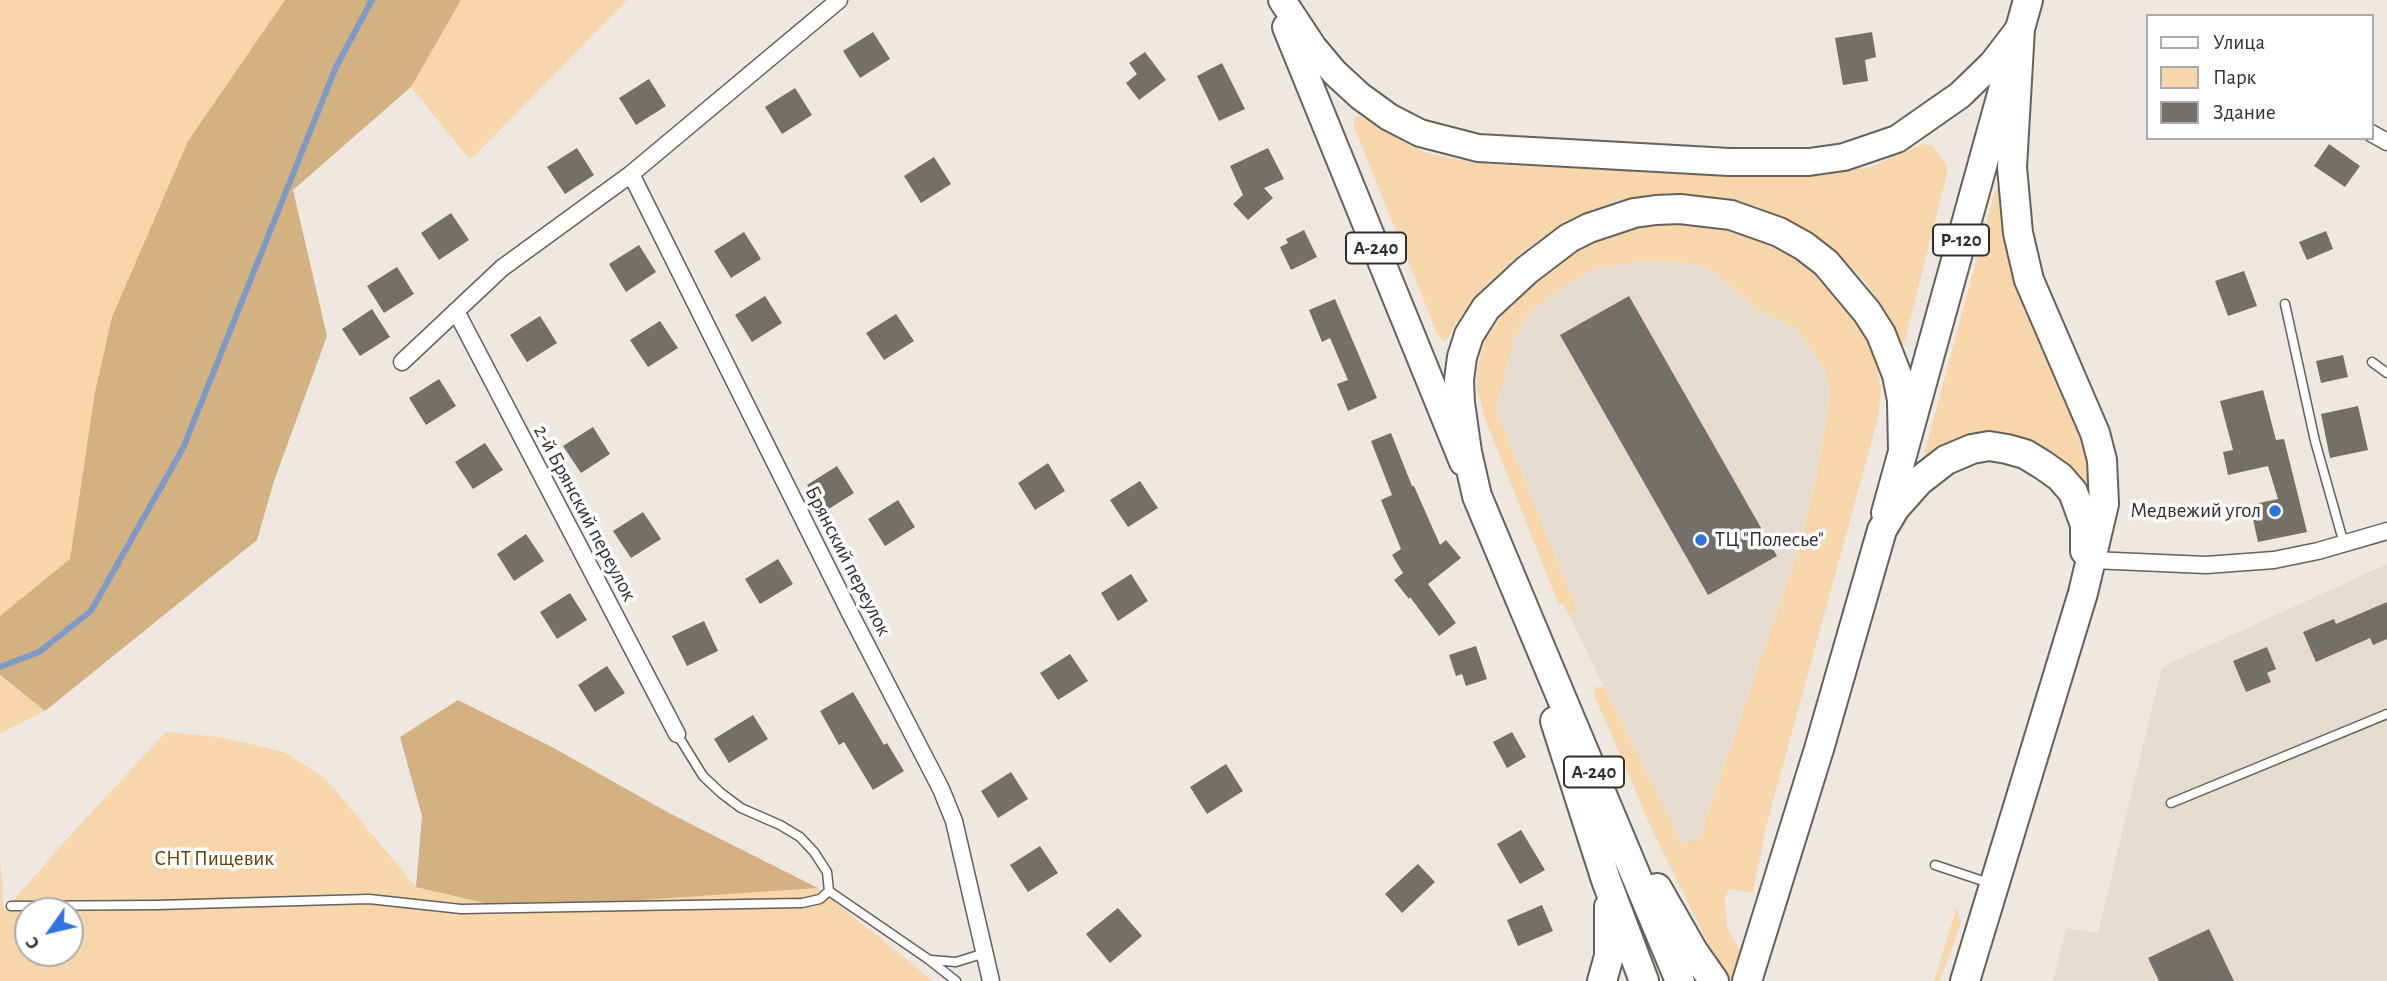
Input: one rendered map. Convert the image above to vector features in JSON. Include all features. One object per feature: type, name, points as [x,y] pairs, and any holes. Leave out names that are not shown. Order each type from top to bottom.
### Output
[{"type":"highway","name":"Р-120","points":[[1747,981],[1882,530],[2028,0]]},
{"type":"highway","points":[[1965,979],[2083,593],[2104,504],[2102,460],[2086,410],[2029,280],[2018,233],[2012,167],[2020,28]]},
{"type":"highway","points":[[1477,496],[1467,452],[1459,380],[1462,358],[1475,323],[1510,284],[1569,238],[1611,219],[1656,210],[1706,211],[1757,223],[1796,241],[1826,263],[1867,312],[1881,334],[1902,400],[1903,452]]},
{"type":"highway","points":[[1882,530],[1906,495],[1946,460],[1972,449],[1989,446],[2025,454],[2060,477],[2073,492],[2081,509],[2086,539],[2083,593]]},
{"type":"highway","name":"А-240","points":[[1477,496],[1680,981]]},
{"type":"highway","name":"А-240","points":[[1505,565],[1606,880],[1644,981]]},
{"type":"highway","points":[[1606,801],[1693,951],[1714,981]]},
{"type":"highway","points":[[1602,981],[1610,947],[1606,880]]},
{"type":"main road","name":"А-240","points":[[1275,0],[1477,496]]},
{"type":"main road","points":[[1282,0],[1313,47],[1334,72],[1389,117],[1420,133],[1478,148],[1729,162],[1809,162],[1844,157],[1897,139],[1960,95],[1993,62],[2020,28]]},
{"type":"street","points":[[402,362],[502,268],[631,174],[839,0]]},
{"type":"street","name":"Брянский переулок","points":[[631,174],[941,789],[954,821],[991,981]]},
{"type":"street","name":"2-й Брянский переулок","points":[[456,312],[677,734]]},
{"type":"street","points":[[2092,560],[2206,565],[2274,560],[2387,531]]},
{"type":"lane","points":[[2285,304],[2315,441],[2344,544]]},
{"type":"lane","points":[[2372,362],[2387,373]]},
{"type":"lane","points":[[2171,803],[2387,714]]},
{"type":"lane","points":[[677,734],[703,776],[721,793],[741,808],[780,825],[807,845],[827,872],[830,891],[956,981]]},
{"type":"lane","points":[[1935,864],[1995,885]]},
{"type":"lane","points":[[11,906],[369,899],[461,909],[802,903],[820,899],[830,891]]},
{"type":"lane","points":[[928,959],[956,962],[985,953]]},
{"type":"shaded area","points":[[285,0],[461,0],[411,87],[293,190],[327,336],[274,481],[257,540],[45,711],[0,675],[0,616],[70,559],[95,392],[112,317],[188,141]]},
{"type":"shaded area","points":[[1647,261],[1689,263],[1713,271],[1756,308],[1796,327],[1826,371],[1830,390],[1816,480],[1800,546],[1700,837],[1683,847],[1569,615],[1577,611],[1496,410],[1514,338],[1528,314],[1561,288],[1596,268]]},
{"type":"shaded area","points":[[2387,564],[2387,981],[2053,981],[2066,928],[2098,933],[2162,667]]},
{"type":"shaded area","points":[[458,700],[552,747],[669,813],[818,888],[510,909],[416,887],[422,816],[400,737]]},
{"type":"green space","points":[[0,0],[285,0],[188,141],[112,317],[95,392],[70,559],[0,616]]},
{"type":"green space","points":[[461,0],[627,0],[470,160],[411,87]]},
{"type":"green space","points":[[1356,116],[1366,118],[1407,144],[1427,153],[1475,163],[1784,177],[1870,167],[1924,144],[1933,146],[1946,163],[1947,173],[1902,347],[1889,319],[1867,284],[1834,249],[1791,222],[1767,211],[1742,202],[1695,195],[1639,197],[1615,201],[1565,221],[1520,254],[1484,287],[1445,342],[1437,333],[1353,124]]},
{"type":"green space","points":[[2001,189],[2019,290],[2087,445],[2093,505],[1990,433],[1973,433],[1954,440],[1938,446],[1923,458],[1995,191]]},
{"type":"green space","points":[[1653,224],[1705,225],[1748,235],[1783,250],[1813,271],[1826,283],[1861,329],[1876,360],[1881,388],[1878,418],[1766,827],[1753,893],[1729,889],[1725,898],[1727,927],[1756,981],[1731,981],[1709,945],[1654,834],[1593,692],[1596,687],[1604,687],[1683,846],[1700,837],[1800,546],[1816,480],[1829,406],[1830,390],[1826,371],[1796,327],[1756,308],[1713,271],[1689,263],[1647,261],[1596,268],[1561,288],[1528,314],[1514,338],[1496,410],[1577,611],[1569,615],[1563,604],[1558,603],[1484,416],[1477,387],[1477,370],[1485,339],[1505,311],[1538,280],[1579,251],[1602,239]]},
{"type":"green space","points":[[0,676],[45,711],[0,733]]},
{"type":"green space","name":"СНТ Пищевик","points":[[166,732],[220,737],[284,752],[325,778],[416,887],[510,909],[818,888],[933,981],[0,981],[0,860],[4,911],[14,900],[14,967],[84,967],[84,897],[16,897]]},
{"type":"green space","points":[[1957,907],[1961,923],[1940,981],[1934,981]]},
{"type":"building","points":[[873,32],[890,59],[860,78],[843,51]]},
{"type":"building","points":[[1872,32],[1876,57],[1865,60],[1868,81],[1843,85],[1835,38]]},
{"type":"building","points":[[1145,52],[1166,80],[1139,100],[1126,83],[1137,74],[1129,63]]},
{"type":"building","points":[[1222,63],[1245,109],[1219,121],[1197,76]]},
{"type":"building","points":[[649,79],[666,106],[636,125],[619,98]]},
{"type":"building","points":[[795,88],[812,115],[782,134],[765,107]]},
{"type":"building","points":[[2329,144],[2360,166],[2345,187],[2314,166]]},
{"type":"building","points":[[577,148],[594,175],[565,194],[547,167]]},
{"type":"building","points":[[1268,148],[1284,179],[1264,188],[1273,198],[1248,220],[1233,204],[1243,195],[1230,166]]},
{"type":"building","points":[[934,157],[951,184],[921,203],[904,176]]},
{"type":"building","points":[[451,213],[469,240],[439,260],[421,233]]},
{"type":"building","points":[[1304,230],[1317,257],[1291,270],[1280,247],[1288,243],[1286,239]]},
{"type":"building","points":[[2326,231],[2333,249],[2307,260],[2299,242]]},
{"type":"building","points":[[744,232],[761,259],[731,278],[714,251]]},
{"type":"building","points":[[639,245],[656,272],[626,292],[609,264]]},
{"type":"building","points":[[397,267],[414,294],[384,313],[367,286]]},
{"type":"building","points":[[2244,271],[2257,306],[2228,316],[2215,281]]},
{"type":"building","points":[[765,296],[782,323],[752,342],[735,315]]},
{"type":"building","points":[[1629,296],[1777,556],[1708,595],[1560,335]]},
{"type":"building","points":[[1335,299],[1377,398],[1348,411],[1337,384],[1348,380],[1330,338],[1322,342],[1309,310]]},
{"type":"building","points":[[372,309],[390,337],[360,356],[342,329]]},
{"type":"building","points":[[896,314],[914,341],[884,360],[866,333]]},
{"type":"building","points":[[540,316],[557,343],[527,362],[510,335]]},
{"type":"building","points":[[660,321],[678,348],[648,367],[630,340]]},
{"type":"building","points":[[2343,355],[2348,377],[2321,383],[2316,361]]},
{"type":"building","points":[[439,379],[456,406],[426,425],[409,398]]},
{"type":"building","points":[[2263,390],[2276,440],[2284,439],[2307,532],[2258,542],[2250,505],[2278,499],[2268,466],[2228,475],[2223,452],[2233,450],[2220,401]]},
{"type":"building","points":[[2358,406],[2368,450],[2330,458],[2321,414]]},
{"type":"building","points":[[593,427],[610,454],[581,473],[563,446]]},
{"type":"building","points":[[1391,433],[1440,545],[1446,540],[1461,558],[1428,584],[1456,623],[1439,636],[1394,580],[1403,573],[1392,555],[1401,549],[1381,500],[1392,495],[1371,441]]},
{"type":"building","points":[[485,443],[503,470],[473,489],[455,462]]},
{"type":"building","points":[[1048,463],[1065,491],[1035,510],[1018,483]]},
{"type":"building","points":[[837,466],[854,493],[824,512],[807,485]]},
{"type":"building","points":[[1140,481],[1158,508],[1128,527],[1110,500]]},
{"type":"building","points":[[898,500],[915,527],[885,546],[868,519]]},
{"type":"building","points":[[643,512],[661,539],[631,558],[613,531]]},
{"type":"building","points":[[526,534],[544,561],[514,581],[497,554]]},
{"type":"building","points":[[778,559],[793,584],[760,604],[745,579]]},
{"type":"building","points":[[1131,574],[1148,601],[1118,621],[1101,593]]},
{"type":"building","points":[[570,593],[587,620],[557,639],[540,612]]},
{"type":"building","points":[[2387,602],[2387,639],[2373,645],[2370,638],[2316,662],[2303,632],[2334,619],[2336,624]]},
{"type":"building","points":[[704,621],[718,651],[687,666],[672,636]]},
{"type":"building","points":[[1476,646],[1487,679],[1466,686],[1462,674],[1456,676],[1449,655]]},
{"type":"building","points":[[2267,647],[2276,669],[2267,673],[2271,682],[2246,692],[2233,661]]},
{"type":"building","points":[[1070,654],[1088,681],[1058,700],[1040,673]]},
{"type":"building","points":[[607,666],[625,693],[595,712],[578,685]]},
{"type":"building","points":[[853,692],[884,745],[887,743],[904,771],[873,790],[844,742],[839,745],[820,711]]},
{"type":"building","points":[[753,715],[768,739],[729,763],[714,739]]},
{"type":"building","points":[[1512,732],[1526,757],[1507,768],[1493,742]]},
{"type":"building","points":[[1226,764],[1243,791],[1207,814],[1190,787]]},
{"type":"building","points":[[1011,772],[1028,799],[998,818],[981,791]]},
{"type":"building","points":[[1521,830],[1545,870],[1520,884],[1497,844]]},
{"type":"building","points":[[1040,846],[1058,873],[1028,892],[1010,865]]},
{"type":"building","points":[[1418,864],[1435,882],[1402,913],[1385,894]]},
{"type":"building","points":[[1542,905],[1553,931],[1518,946],[1507,920]]},
{"type":"building","points":[[1118,908],[1142,936],[1110,963],[1086,934]]},
{"type":"building","points":[[2209,929],[2234,981],[2159,981],[2148,958]]},
{"type":"waterway","points":[[0,667],[39,652],[91,611],[183,448],[336,67],[372,0]]},
{"type":"place","name":"Медвежий угол","points":[[2275,511]]},
{"type":"place","name":"ТЦ \"Полесье\"","points":[[1701,540]]}]
